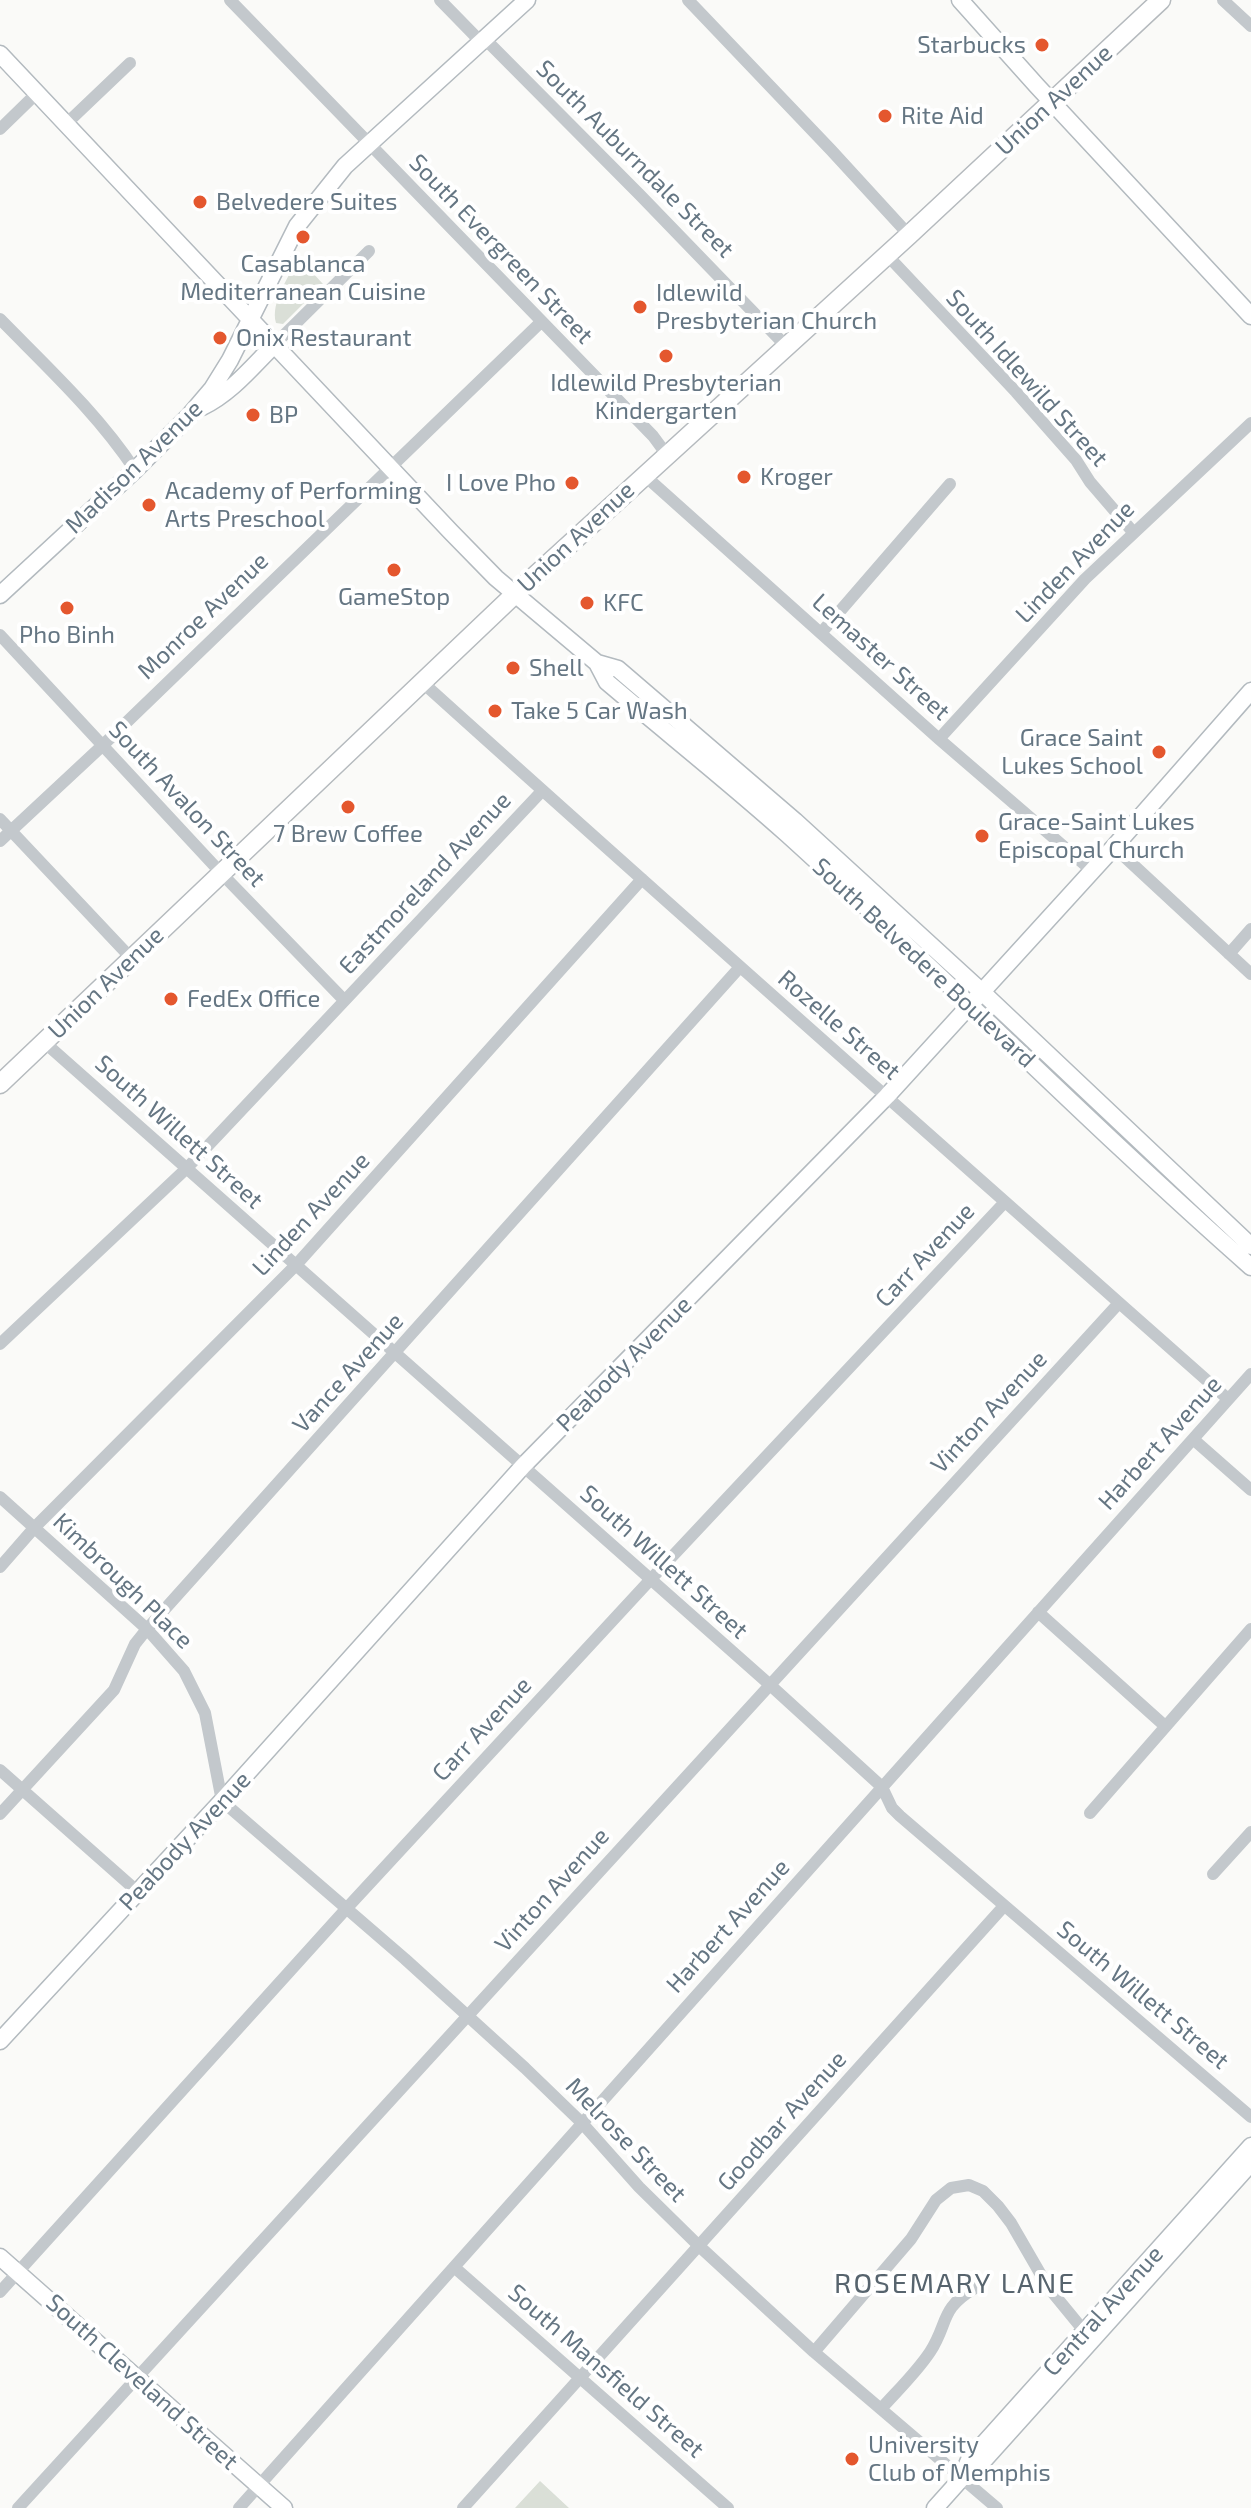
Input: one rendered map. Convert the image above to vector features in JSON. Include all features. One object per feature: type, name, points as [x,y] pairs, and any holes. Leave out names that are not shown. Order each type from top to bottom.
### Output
[{"type":"main road","name":"Madison Avenue","points":[[0,595],[194,411],[215,384],[297,226],[328,185],[527,0]]},
{"type":"main road","points":[[960,0],[1251,316]]},
{"type":"main road","name":"Union Avenue","points":[[0,1084],[515,594],[909,235],[1161,0]]},
{"type":"main road","name":"South Belvedere Boulevard","points":[[0,54],[496,578],[597,663],[607,682],[1143,1144],[1251,1246]]},
{"type":"main road","points":[[194,411],[216,400],[274,345]]},
{"type":"main road","name":"Peabody Avenue","points":[[0,2041],[222,1801],[523,1466],[887,1096],[1251,691]]},
{"type":"main road","name":"South Belvedere Boulevard","points":[[976,998],[1129,1159],[1251,1267]]},
{"type":"main road","points":[[1129,1159],[1143,1144]]},
{"type":"main road","name":"Central Avenue","points":[[1088,2335],[1251,2146]]},
{"type":"main road","name":"Central Avenue","points":[[935,2508],[961,2479],[969,2460],[1251,2163]]},
{"type":"main road","name":"South Cleveland Street","points":[[0,2257],[284,2508]]},
{"type":"street","name":"South Evergreen Street","points":[[230,0],[653,436],[667,455]]},
{"type":"street","name":"South Auburndale Street","points":[[440,0],[640,195],[786,346]]},
{"type":"street","points":[[688,0],[909,235]]},
{"type":"street","points":[[1223,0],[1251,26]]},
{"type":"street","points":[[66,124],[130,63]]},
{"type":"street","points":[[0,129],[37,93]]},
{"type":"street","points":[[274,345],[369,251]]},
{"type":"street","name":"South Idlewild Street","points":[[887,255],[1076,460],[1090,482],[1133,532]]},
{"type":"street","points":[[0,319],[88,411],[120,447],[135,470]]},
{"type":"street","name":"Monroe Avenue","points":[[0,841],[541,322]]},
{"type":"street","name":"Linden Avenue","points":[[939,739],[1085,579],[1251,423]]},
{"type":"street","name":"Lemaster Street","points":[[644,475],[939,739],[1091,870]]},
{"type":"street","points":[[821,633],[950,484]]},
{"type":"street","name":"South Avalon Street","points":[[0,635],[344,1000]]},
{"type":"street","name":"Rozelle Street","points":[[422,682],[1004,1203],[1228,1399]]},
{"type":"street","name":"Eastmoreland Avenue","points":[[0,1344],[187,1168],[542,791]]},
{"type":"street","points":[[0,819],[131,958]]},
{"type":"street","points":[[1114,847],[1251,974]]},
{"type":"street","name":"Linden Avenue","points":[[0,1567],[35,1527],[296,1265],[642,879]]},
{"type":"street","points":[[1229,954],[1251,929]]},
{"type":"street","name":"Vance Avenue","points":[[0,1814],[114,1690],[135,1644],[147,1629],[740,967]]},
{"type":"street","name":"South Willett Street","points":[[44,1042],[769,1684],[882,1787],[892,1808],[900,1816],[1251,2117]]},
{"type":"street","name":"Carr Avenue","points":[[0,2292],[346,1909],[1004,1203]]},
{"type":"street","name":"Vinton Avenue","points":[[18,2508],[1119,1303]]},
{"type":"street","name":"Harbert Avenue","points":[[239,2508],[1251,1374]]},
{"type":"street","points":[[1193,1439],[1251,1490]]},
{"type":"street","name":"Kimbrough Place","points":[[0,1497],[147,1629],[184,1671],[205,1713],[222,1801]]},
{"type":"street","points":[[1038,1612],[1165,1726]]},
{"type":"street","points":[[1090,1813],[1251,1629]]},
{"type":"street","points":[[0,1770],[138,1892]]},
{"type":"street","name":"Melrose Street","points":[[222,1801],[582,2123],[639,2187],[814,2352],[997,2508]]},
{"type":"street","points":[[1213,1874],[1250,1836]]},
{"type":"street","name":"Goodbar Avenue","points":[[463,2508],[1004,1906]]},
{"type":"street","points":[[814,2352],[911,2239],[936,2200],[951,2188],[969,2185],[983,2191],[998,2206],[1048,2287],[1088,2335]]},
{"type":"street","name":"South Mansfield Street","points":[[454,2267],[728,2508]]},
{"type":"street","points":[[881,2409],[931,2351],[957,2298],[975,2288]]},
{"type":"shaded area","points":[[298,257],[323,284],[283,324],[276,323],[278,298]]},
{"type":"shaded area","points":[[540,2481],[569,2508],[515,2508]]},
{"type":"place","name":"Starbucks","points":[[1042,45]]},
{"type":"place","name":"Rite Aid","points":[[885,116]]},
{"type":"place","name":"Belvedere Suites","points":[[200,202]]},
{"type":"place","name":"Casablanca Mediterranean Cuisine","points":[[303,237]]},
{"type":"place","name":"Idlewild Presbyterian Church","points":[[640,307]]},
{"type":"place","name":"Onix Restaurant","points":[[220,338]]},
{"type":"place","name":"Idlewild Presbyterian Kindergarten","points":[[666,356]]},
{"type":"place","name":"BP","points":[[253,415]]},
{"type":"place","name":"Kroger","points":[[744,477]]},
{"type":"place","name":"I Love Pho","points":[[572,483]]},
{"type":"place","name":"Academy of Performing Arts Preschool","points":[[149,505]]},
{"type":"place","name":"GameStop","points":[[394,570]]},
{"type":"place","name":"KFC","points":[[587,603]]},
{"type":"place","name":"Pho Binh","points":[[67,608]]},
{"type":"place","name":"Shell","points":[[513,668]]},
{"type":"place","name":"Take 5 Car Wash","points":[[495,711]]},
{"type":"place","name":"Grace Saint Lukes School","points":[[1159,752]]},
{"type":"place","name":"7 Brew Coffee","points":[[348,807]]},
{"type":"place","name":"Grace-Saint Lukes Episcopal Church","points":[[982,836]]},
{"type":"place","name":"FedEx Office","points":[[171,999]]},
{"type":"place","name":"University Club of Memphis","points":[[852,2459]]},
{"type":"district","name":"ROSEMARY LANE","points":[[955,2284]]}]
